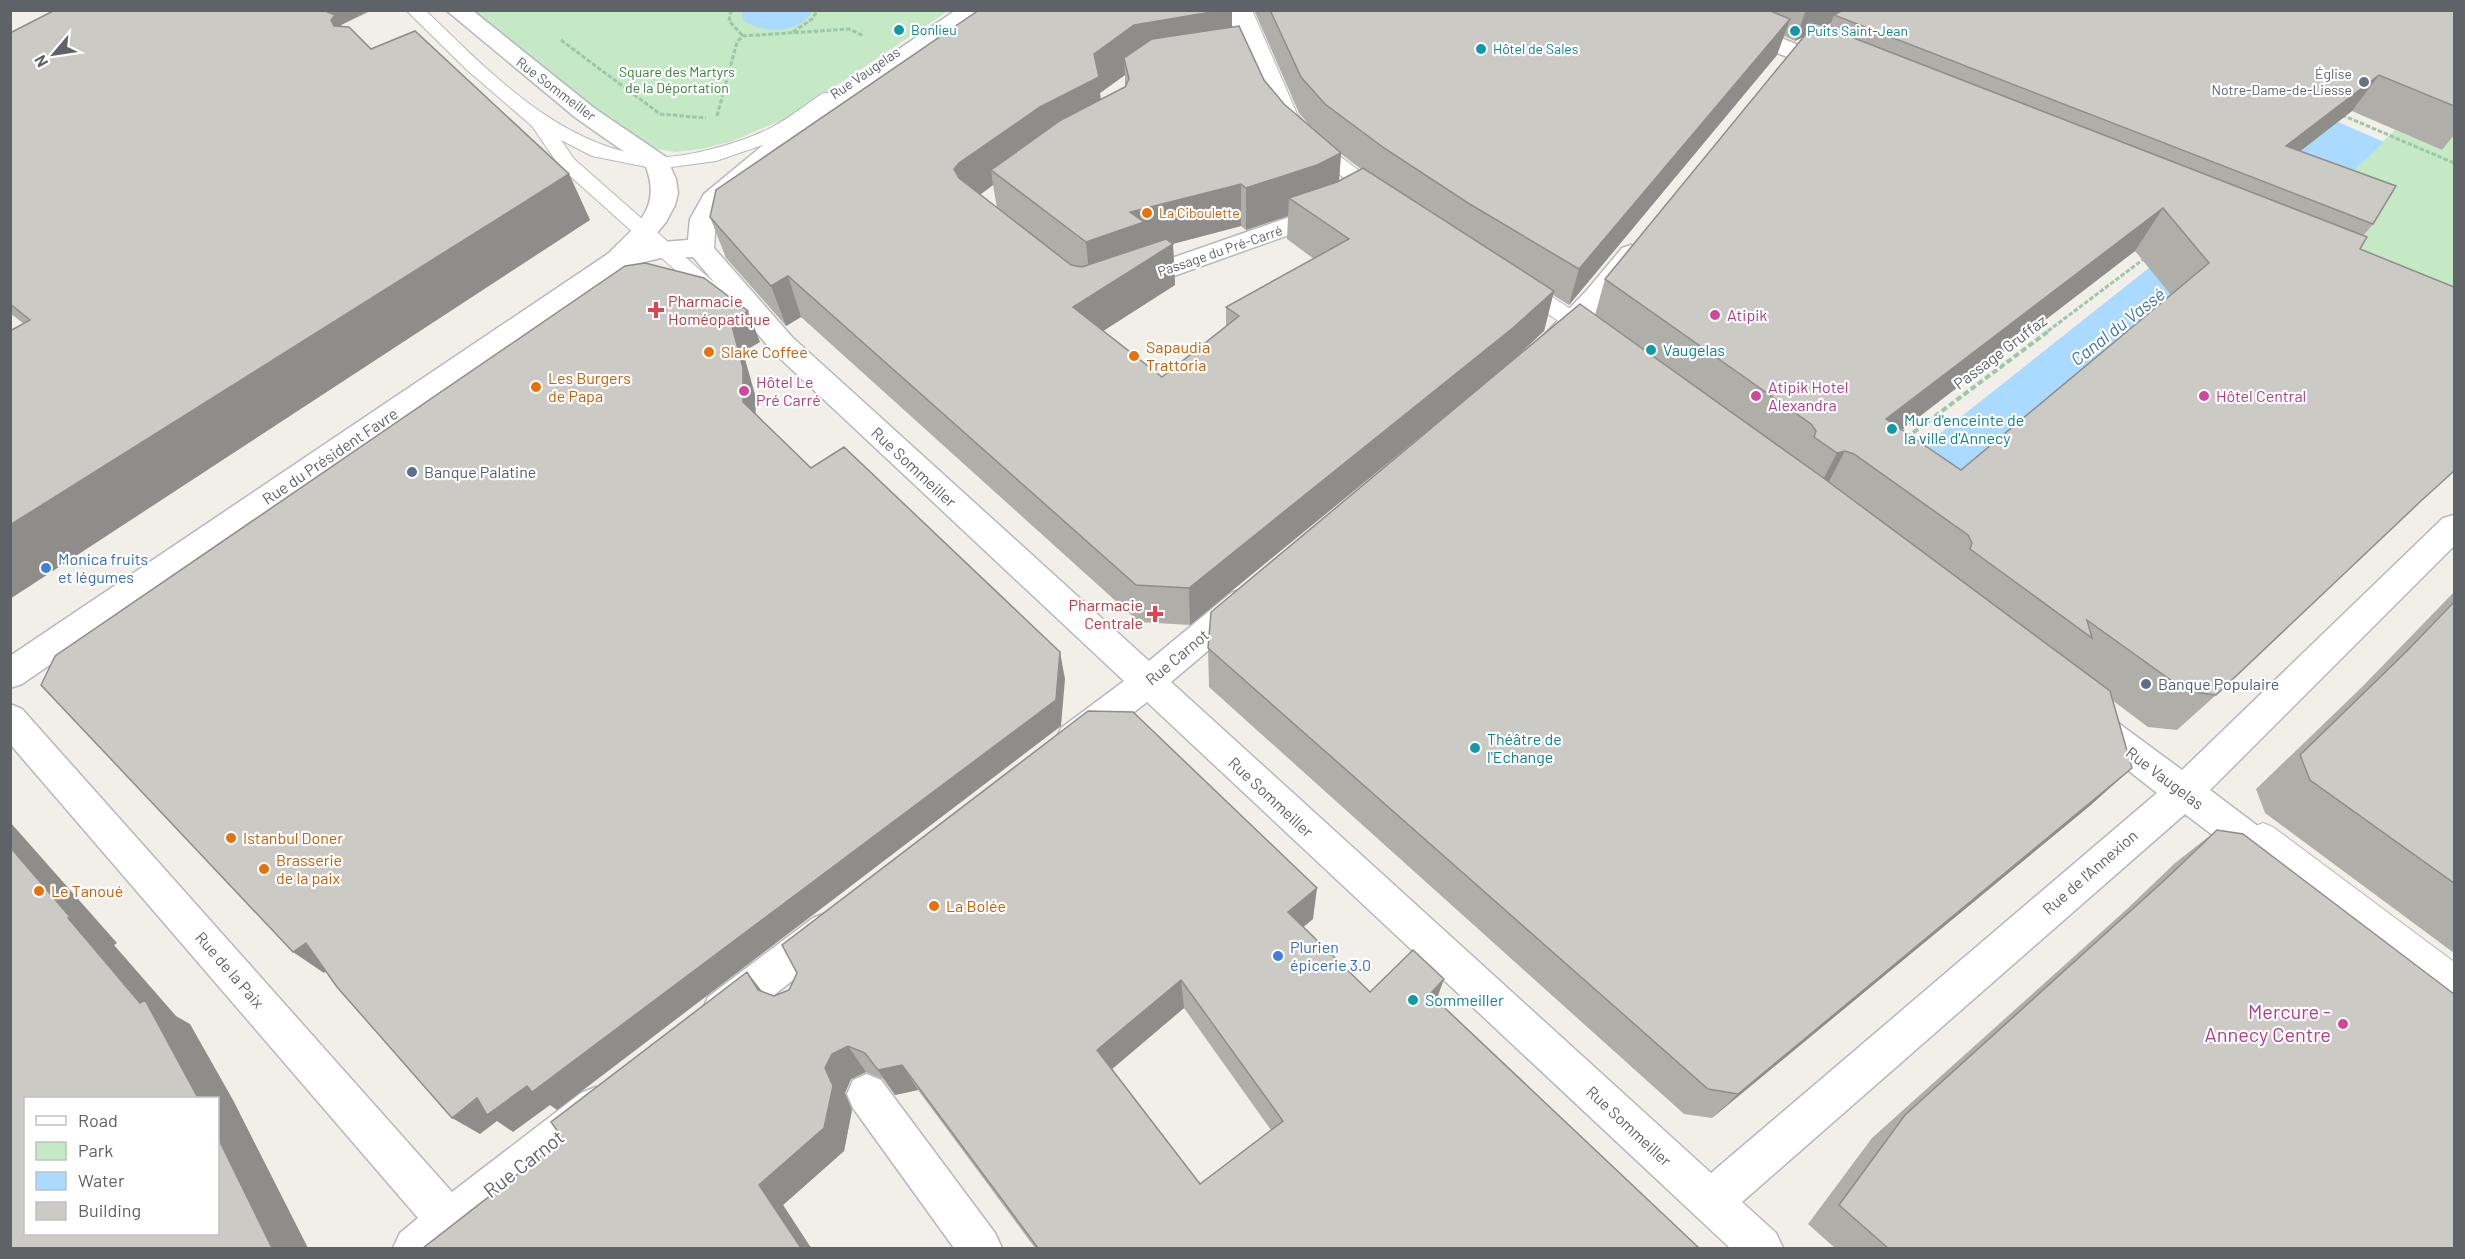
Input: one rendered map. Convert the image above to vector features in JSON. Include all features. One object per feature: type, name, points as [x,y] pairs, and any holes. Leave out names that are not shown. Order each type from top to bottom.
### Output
[{"type":"street","name":"Rue Sommeiller","points":[[457,10],[585,113],[657,163]]},
{"type":"street","points":[[657,163],[664,175],[667,196],[653,240],[701,248],[703,219],[713,200],[724,188],[794,132],[972,10]]},
{"type":"street","points":[[1228,10],[1232,59],[1293,139],[1324,168],[1360,196],[1399,215]]},
{"type":"street","points":[[1691,10],[1806,47],[1862,78]]},
{"type":"street","points":[[1773,79],[1806,47]]},
{"type":"street","name":"Passage du Pré-Carré","points":[[1108,289],[1324,215],[1360,196]]},
{"type":"street","points":[[1532,362],[1571,325],[1648,233]]},
{"type":"street","name":"Rue du Président Favre","points":[[10,674],[618,259],[653,240]]},
{"type":"street","name":"Rue Sommeiller","points":[[701,248],[706,259],[729,280],[782,344],[1761,1248]]},
{"type":"street","points":[[1501,281],[1571,325],[1607,352]]},
{"type":"street","name":"Rue de l'Annexion","points":[[1711,1202],[1760,1156],[2189,788],[2454,527]]},
{"type":"street","name":"Rue Carnot","points":[[1047,760],[1148,682],[1271,579]]},
{"type":"street","name":"Rue Vaugelas","points":[[2072,698],[2454,998]]},
{"type":"street","name":"Rue de la Paix","points":[[10,720],[450,1222]]},
{"type":"street","points":[[700,1028],[850,912]]},
{"type":"street","points":[[775,970],[795,1002]]},
{"type":"street","name":"Rue Carnot","points":[[415,1248],[616,1093]]},
{"type":"street","points":[[867,1094],[980,1248]]},
{"type":"lane","name":"Rue Sommeiller","points":[[414,10],[538,121],[567,163],[710,291],[782,344]]},
{"type":"lane","name":"Rue Vaugelas","points":[[770,136],[960,10]]},
{"type":"lane","points":[[1243,10],[1288,116],[1314,146],[1399,215]]},
{"type":"lane","points":[[419,44],[439,34]]},
{"type":"lane","name":"Rue Sommeiller","points":[[538,121],[599,152],[657,163],[716,155],[770,136]]},
{"type":"lane","name":"Rue Vaugelas","points":[[2189,788],[2454,980]]},
{"type":"path","points":[[731,10],[729,21],[743,36]]},
{"type":"path","points":[[792,33],[812,19],[818,10]]},
{"type":"path","points":[[716,119],[737,42],[743,36],[849,29],[873,40]]},
{"type":"path","points":[[556,36],[660,114],[726,119]]},
{"type":"path","points":[[2337,113],[2454,163]]},
{"type":"path","name":"Passage Gruffaz","points":[[1898,444],[2146,257]]},
{"type":"green space","name":"Square des Martyrs de la Déportation","points":[[468,11],[948,11],[789,117],[730,142],[675,152],[652,148],[579,97]]},
{"type":"green space","points":[[2395,130],[2442,150],[2454,135],[2454,288],[2352,246],[2318,204]]},
{"type":"water","points":[[742,10],[812,11],[807,19],[790,28],[770,29],[751,25],[743,20]]},
{"type":"water","name":"Canal du Vassé","points":[[2338,122],[2384,142],[2318,204],[1899,539],[1851,504],[2212,218]]},
{"type":"building","points":[[55,10],[323,10],[335,15],[331,20],[334,26],[349,27],[371,49],[415,31],[569,174],[10,525],[10,331],[30,320],[10,304],[10,33]]},
{"type":"building","points":[[979,10],[1223,10],[1134,25],[1094,54],[1099,77],[1040,107],[959,163],[954,169],[959,178],[1071,265],[1082,267],[1166,239],[1173,244],[1073,307],[1162,377],[1239,316],[1226,307],[1349,239],[1289,198],[1337,182],[1363,168],[1554,291],[1514,327],[1189,588],[1136,585],[788,276],[771,286],[710,217],[716,190]]},
{"type":"building","points":[[1270,10],[1768,10],[1790,19],[1579,269],[1468,203],[1384,148],[1325,104],[1301,77]]},
{"type":"building","points":[[1843,10],[2454,10],[2454,106],[2379,75],[2286,146],[2396,186],[2373,224],[1834,15]]},
{"type":"building","points":[[1815,23],[2367,237],[2360,249],[2454,287],[2454,471],[2216,695],[2186,691],[2087,620],[2092,638],[1970,549],[1972,543],[1968,535],[1854,454],[1845,451],[1837,453],[1814,437],[1816,431],[1811,424],[1605,279]],"holes":[[[2163,208],[2209,263],[1961,470],[1886,419]]]},
{"type":"building","points":[[1239,26],[1264,80],[1284,104],[1341,153],[1317,165],[1246,188],[1241,184],[1130,212],[1144,222],[1086,242],[991,170],[1061,120],[1125,87],[1129,79],[1124,58],[1152,39]]},
{"type":"building","points":[[645,263],[704,278],[748,311],[731,322],[743,368],[743,402],[811,468],[844,447],[1060,652],[1056,700],[532,1092],[527,1086],[487,1115],[477,1098],[452,1118],[337,987],[306,943],[293,952],[41,685],[55,656],[625,266]]},
{"type":"building","points":[[1580,304],[1822,477],[2110,691],[2132,768],[1738,1094],[1708,1089],[1208,648],[1211,612]]},
{"type":"building","points":[[2454,602],[2454,883],[2310,780],[2300,755]]},
{"type":"building","points":[[1088,711],[1133,712],[1317,888],[1288,912],[1370,992],[1413,950],[1444,979],[1430,994],[1699,1248],[1038,1248],[902,1065],[878,1070],[865,1053],[848,1046],[832,1054],[825,1068],[833,1086],[824,1128],[759,1185],[801,1248],[423,1248],[563,1139],[551,1122],[747,972],[758,990],[774,996],[789,990],[797,973],[782,945]],"holes":[[[1181,980],[1283,1121],[1200,1184],[1097,1050]]]},
{"type":"building","points":[[2217,830],[2243,834],[2454,994],[2454,1248],[1888,1248],[1839,1205],[1905,1115]]},
{"type":"building","points":[[10,847],[140,1003],[145,1000],[197,1097],[24,1097],[24,1235],[219,1235],[219,1140],[272,1248],[10,1248]]},
{"type":"place","name":"Bonlieu","points":[[899,30]]},
{"type":"place","name":"Puits Saint-Jean","points":[[1795,31]]},
{"type":"place","name":"Hôtel de Sales","points":[[1481,49]]},
{"type":"place","name":"Église Notre-Dame-de-Liesse","points":[[2364,82]]},
{"type":"place","name":"La Ciboulette","points":[[1147,213]]},
{"type":"place","name":"Pharmacie Homéopatique","points":[[656,310]]},
{"type":"place","name":"Atipik","points":[[1715,315]]},
{"type":"place","name":"Vaugelas","points":[[1651,350]]},
{"type":"place","name":"Slake Coffee","points":[[709,352]]},
{"type":"place","name":"Sapaudia Trattoria","points":[[1134,356]]},
{"type":"place","name":"Les Burgers de Papa","points":[[536,387]]},
{"type":"place","name":"Hôtel Le Pré Carré","points":[[744,391]]},
{"type":"place","name":"Atipik Hotel Alexandra","points":[[1756,396]]},
{"type":"place","name":"Hôtel Central","points":[[2204,396]]},
{"type":"place","name":"Mur d'enceinte de la ville d'Annecy","points":[[1892,429]]},
{"type":"place","name":"Banque Palatine","points":[[412,472]]},
{"type":"place","name":"Monica fruits et légumes","points":[[46,568]]},
{"type":"place","name":"Pharmacie Centrale","points":[[1155,614]]},
{"type":"place","name":"Banque Populaire","points":[[2146,684]]},
{"type":"place","name":"Théâtre de l'Echange","points":[[1475,748]]},
{"type":"place","name":"Istanbul Doner","points":[[231,838]]},
{"type":"place","name":"Brasserie de la paix","points":[[264,869]]},
{"type":"place","name":"Le Tanoué","points":[[39,891]]},
{"type":"place","name":"La Bolée","points":[[934,906]]},
{"type":"place","name":"Plurien épicerie 3.0","points":[[1278,956]]},
{"type":"place","name":"Sommeiller","points":[[1413,1000]]},
{"type":"place","name":"Mercure - Annecy Centre","points":[[2343,1024]]}]
